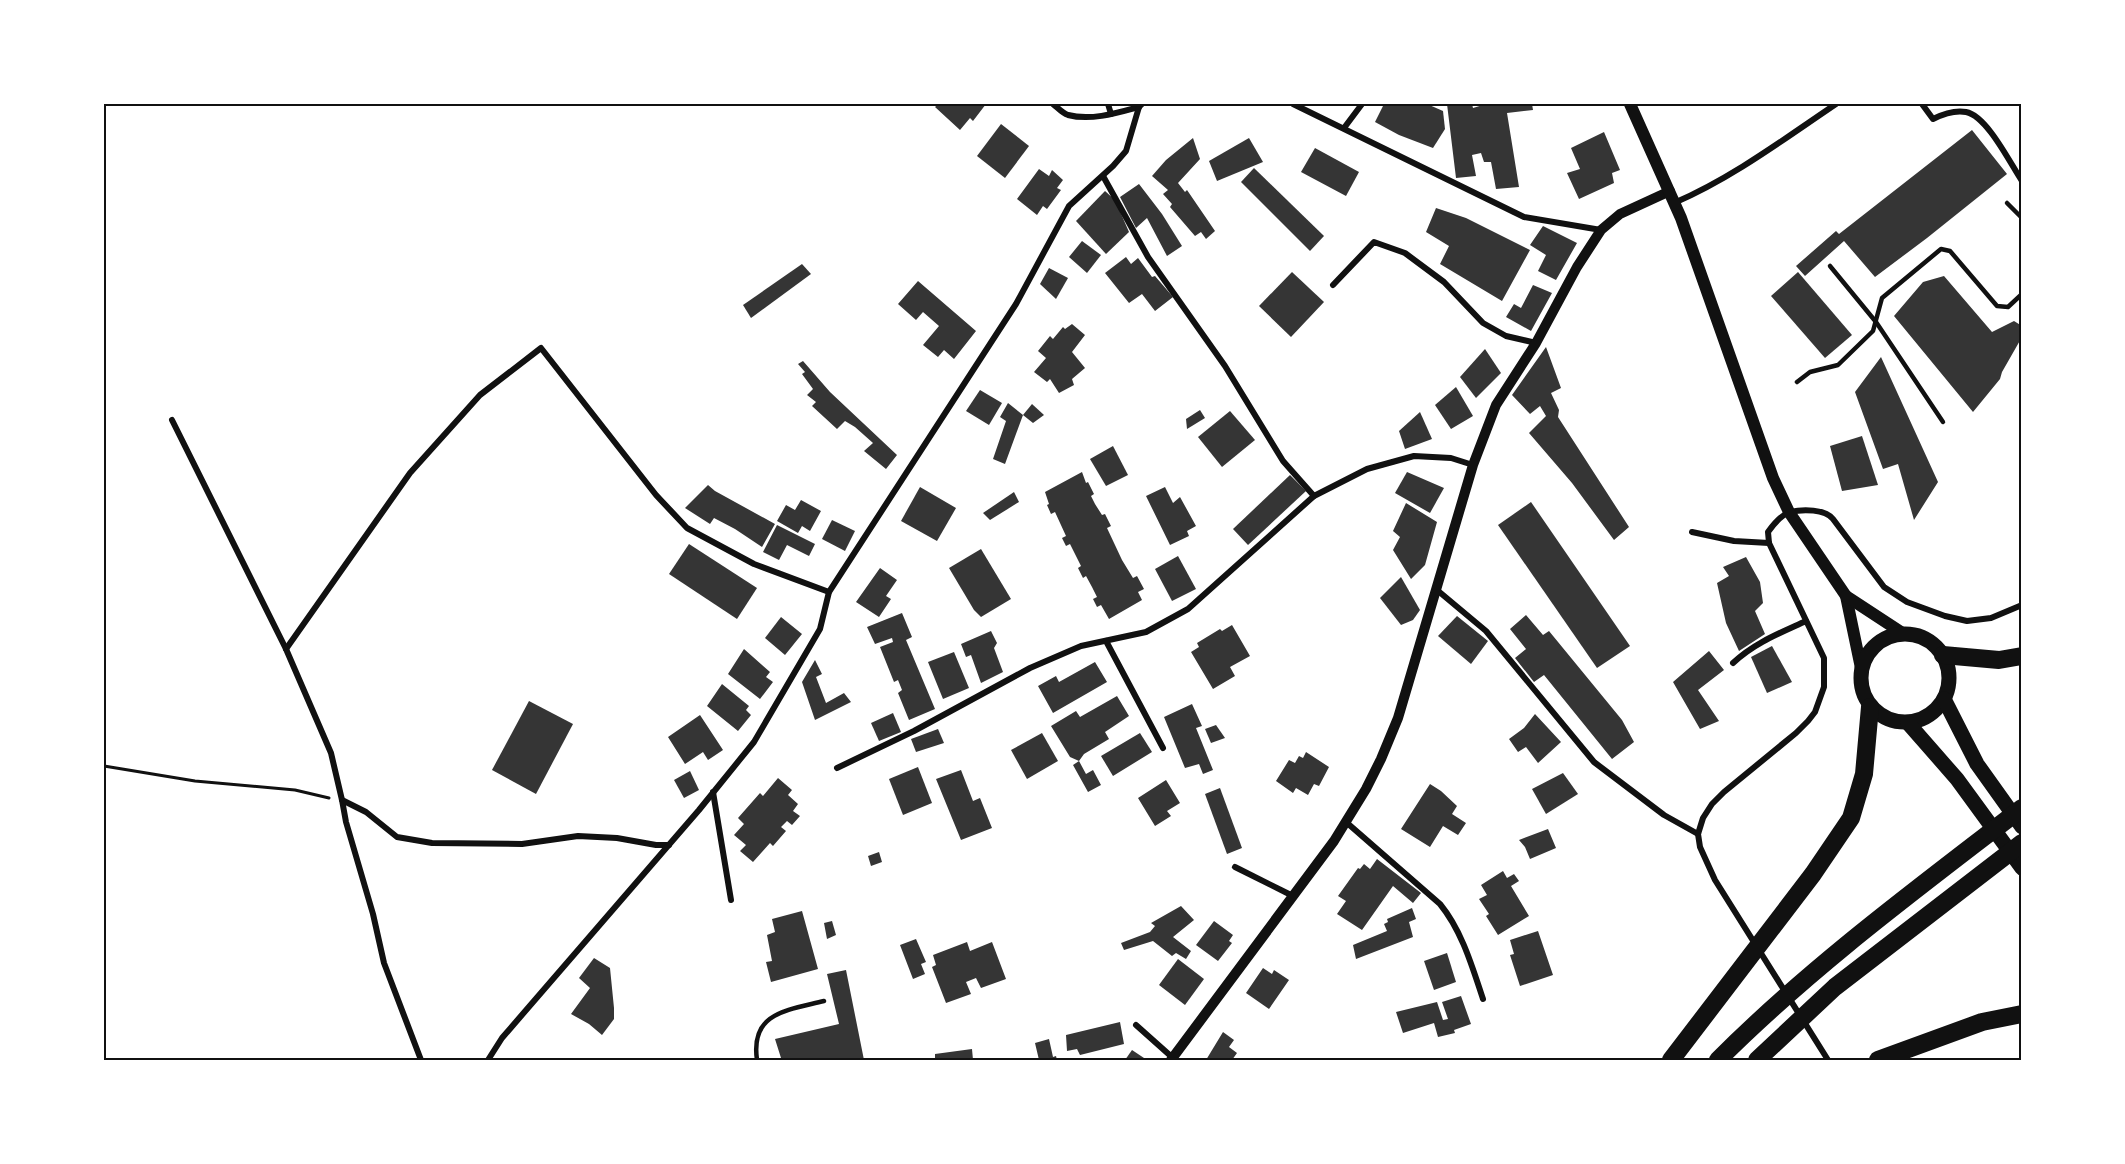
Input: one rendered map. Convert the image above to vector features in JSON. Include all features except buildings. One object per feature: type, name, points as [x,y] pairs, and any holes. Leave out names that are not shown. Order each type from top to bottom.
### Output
[{"type":"highway","points":[[1943,655],[1999,660],[2022,656]]},
{"type":"highway","points":[[1671,1060],[1813,874],[1851,818],[1864,774],[1870,707]]},
{"type":"highway","points":[[1718,1060],[1769,1011],[1879,918],[2022,808]]},
{"type":"highway","points":[[1757,1060],[1836,987],[2022,843]]},
{"type":"highway","points":[[1878,1060],[1982,1022],[2022,1014]]},
{"type":"main road","points":[[1630,104],[1672,197],[1751,418],[1789,512],[1846,596],[1861,668],[1860,682],[1863,695],[1870,707],[1881,716],[1908,723],[1929,716],[1944,699],[1949,681],[1949,672],[1943,655],[1933,644],[1920,636],[1893,635],[1882,640],[1872,648],[1861,668]]},
{"type":"main road","points":[[1846,596],[1904,634]]},
{"type":"main road","points":[[1944,699],[1977,764],[2022,827]]},
{"type":"main road","points":[[1908,723],[1957,779],[2022,868]]},
{"type":"street","points":[[1053,104],[1066,115],[1081,116],[1111,114],[1140,105]]},
{"type":"street","points":[[1108,104],[1111,114]]},
{"type":"street","points":[[1293,104],[1524,217],[1601,230]]},
{"type":"street","points":[[1344,128],[1362,104]]},
{"type":"street","points":[[1136,1025],[1172,1059],[1293,896],[1346,822],[1366,789],[1390,739],[1473,465],[1496,405],[1536,343],[1577,267],[1601,230],[1620,214],[1672,197],[1697,193],[1727,176],[1836,104]]},
{"type":"street","points":[[1923,104],[1934,119],[1958,111],[1968,112],[1977,117],[2022,181]]},
{"type":"street","points":[[488,1060],[502,1038],[669,845],[754,742],[820,629],[829,592],[1016,304],[1069,206],[1103,176],[1126,151],[1140,105]]},
{"type":"street","points":[[1103,176],[1148,257],[1225,366],[1283,461],[1314,496]]},
{"type":"street","points":[[1333,285],[1374,242],[1405,253],[1436,276],[1483,323],[1506,336],[1536,343]]},
{"type":"street","points":[[286,649],[410,473],[480,395],[541,348],[656,495],[687,528],[753,564],[829,592]]},
{"type":"street","points":[[172,420],[286,649],[331,753],[346,822],[373,914],[384,963],[421,1060]]},
{"type":"street","points":[[837,768],[914,731],[1030,668],[1081,646],[1146,632],[1188,609],[1314,496],[1367,469],[1414,456],[1451,459],[1473,465]]},
{"type":"street","points":[[1828,1060],[1715,880],[1700,847],[1698,834],[1703,818],[1712,804],[1796,733],[1815,712],[1823,693],[1824,658],[1769,543],[1768,532],[1789,512],[1828,513],[1884,587],[1920,607],[1955,619],[1976,621],[1999,616],[2022,605]]},
{"type":"street","points":[[1692,532],[1734,542],[1769,543]]},
{"type":"street","points":[[1437,590],[1486,631],[1594,762],[1664,815],[1698,834]]},
{"type":"street","points":[[1733,663],[1765,640],[1806,621]]},
{"type":"street","points":[[1106,640],[1163,748]]},
{"type":"street","points":[[714,792],[731,900]]},
{"type":"street","points":[[342,800],[366,812],[396,837],[432,843],[522,844],[578,836],[617,838],[669,845]]},
{"type":"street","points":[[1346,822],[1440,904],[1452,918],[1472,964],[1483,999]]},
{"type":"street","points":[[1235,867],[1293,896]]},
{"type":"lane","points":[[2007,204],[2022,218]]},
{"type":"lane","points":[[1797,382],[1810,372],[1838,365],[1873,331],[1882,298],[1941,249],[1950,251],[1997,306],[2008,307],[2022,294]]},
{"type":"lane","points":[[1830,266],[1876,322],[1943,422]]},
{"type":"lane","points":[[757,1060],[757,1043],[762,1026],[767,1020],[783,1011],[824,1001]]},
{"type":"path","points":[[104,766],[195,781],[295,790],[342,800]]}]
